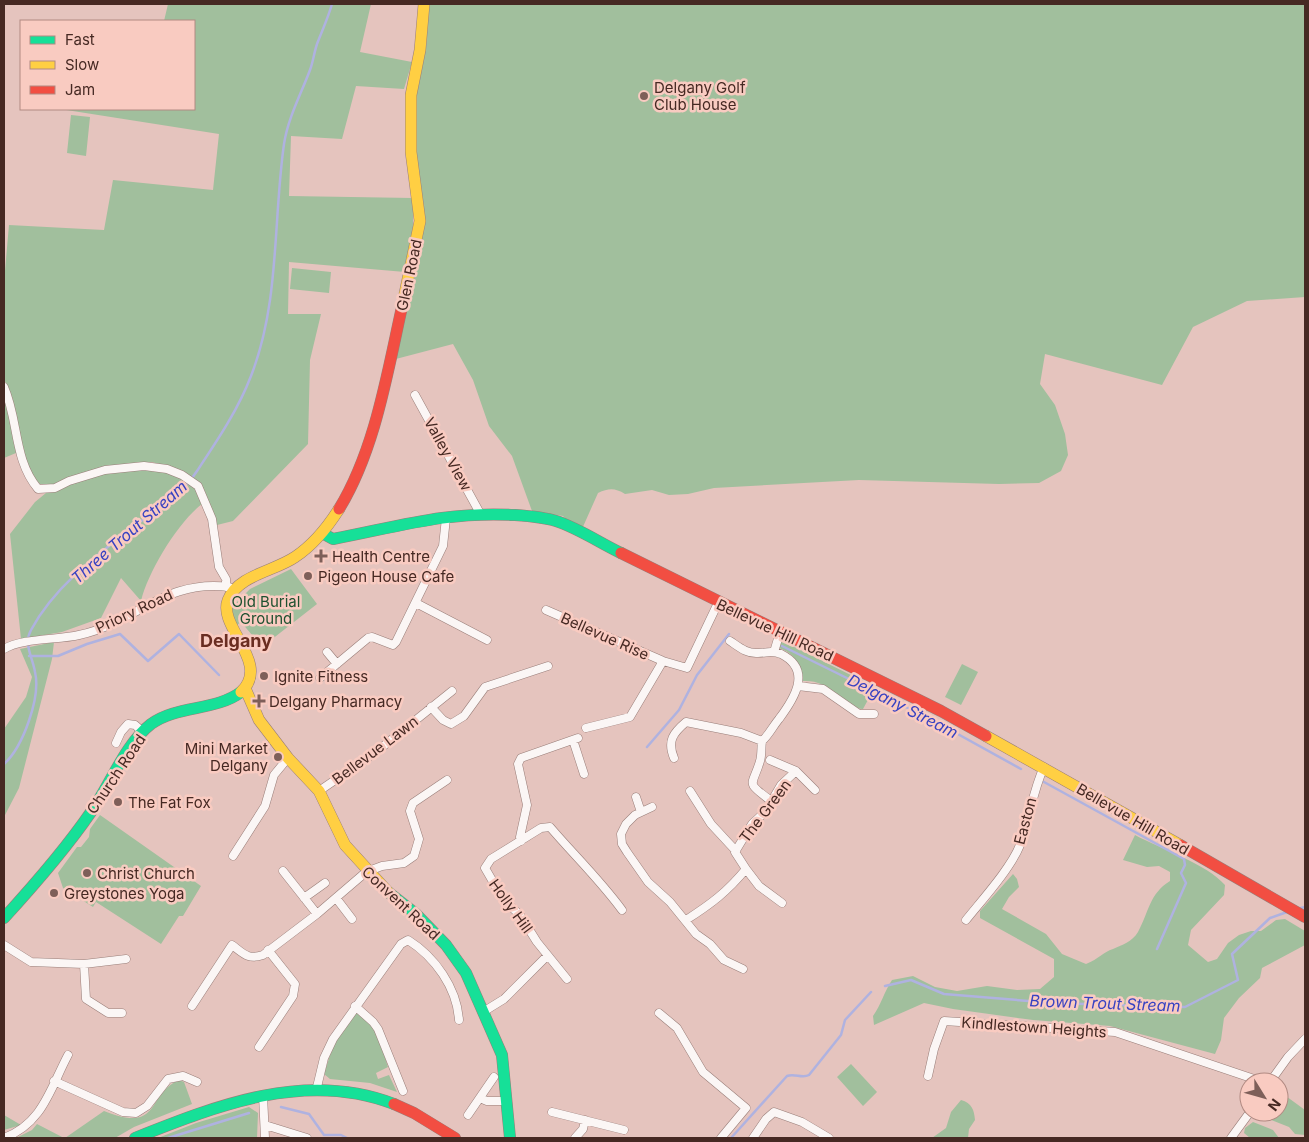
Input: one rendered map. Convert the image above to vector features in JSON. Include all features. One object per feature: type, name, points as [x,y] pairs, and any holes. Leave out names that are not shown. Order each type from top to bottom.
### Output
[{"type":"street","name":"Glen Road","points":[[231,588],[288,562],[322,533],[350,492],[363,462],[390,362],[416,247],[420,220],[411,154],[411,95],[420,50],[424,4]]},
{"type":"street","points":[[4,387],[8,397],[20,456],[28,477],[38,489],[55,488],[69,481],[105,470],[144,466],[167,468],[198,486],[215,528],[219,567],[231,588],[226,610],[244,645],[248,660],[249,675],[245,688]]},
{"type":"street","name":"Valley View","points":[[415,395],[480,515]]},
{"type":"street","name":"Bellevue Hill Road","points":[[322,533],[333,539],[417,520],[480,515],[537,517],[556,521],[718,603],[879,679],[1044,767],[1304,917]]},
{"type":"street","points":[[320,678],[368,638],[372,637],[394,645],[416,604],[443,546],[446,518]]},
{"type":"street","name":"Priory Road","points":[[4,649],[20,644],[80,635],[101,628],[182,589],[201,585],[231,588]]},
{"type":"street","name":"Bellevue Rise","points":[[546,610],[663,661],[687,668],[718,603]]},
{"type":"street","points":[[416,604],[487,640]]},
{"type":"street","points":[[774,652],[780,632]]},
{"type":"street","points":[[730,641],[746,651],[757,654],[774,652],[794,664],[798,673],[798,686],[787,708],[762,740],[760,761],[752,778],[754,787],[770,800]]},
{"type":"street","points":[[327,652],[337,664]]},
{"type":"street","name":"Bellevue Rise","points":[[586,728],[630,716],[663,661]]},
{"type":"street","name":"Bellevue Lawn","points":[[431,707],[443,720],[451,724],[464,716],[485,688],[548,666]]},
{"type":"street","points":[[798,686],[823,689],[859,714],[874,714]]},
{"type":"street","name":"Church Road","points":[[4,918],[49,868],[91,812],[143,732],[165,715],[228,699],[239,694],[245,688]]},
{"type":"street","name":"Convent Road","points":[[245,688],[259,720],[288,758],[319,791],[340,836],[366,872],[380,886],[416,914],[446,945],[466,973],[502,1055],[510,1138]]},
{"type":"street","name":"Bellevue Lawn","points":[[319,791],[376,752],[452,691]]},
{"type":"street","points":[[674,758],[670,747],[671,739],[675,731],[686,722],[741,733],[762,740]]},
{"type":"street","points":[[116,742],[128,724],[135,725],[143,732]]},
{"type":"street","points":[[521,840],[526,805],[518,764],[521,758],[576,739],[584,774]]},
{"type":"street","points":[[233,856],[265,806],[274,775],[288,758]]},
{"type":"street","name":"The Green","points":[[770,760],[796,771],[815,790]]},
{"type":"street","name":"Easton","points":[[966,920],[1014,858],[1020,845],[1034,787],[1044,767]]},
{"type":"street","name":"The Green","points":[[736,851],[752,824],[765,812],[770,800],[781,785],[796,771]]},
{"type":"street","points":[[192,1006],[232,946],[245,957],[255,958],[317,914],[366,872],[382,866],[397,866],[414,856],[419,839],[410,811],[414,803],[447,780]]},
{"type":"street","name":"The Green","points":[[690,791],[715,829],[736,851],[746,869],[760,886],[782,902]]},
{"type":"street","points":[[636,797],[641,812]]},
{"type":"street","points":[[652,807],[641,812],[626,824],[620,834],[622,844],[648,882],[670,902],[696,934],[710,944],[724,960],[743,968]]},
{"type":"street","name":"Holly Hill","points":[[567,979],[548,956],[520,915],[503,899],[485,868],[492,859],[541,828],[550,827],[570,852],[607,890],[622,910]]},
{"type":"street","points":[[686,920],[722,896],[746,869]]},
{"type":"street","points":[[283,871],[317,914]]},
{"type":"street","points":[[304,898],[325,882]]},
{"type":"street","points":[[336,898],[352,919]]},
{"type":"street","points":[[318,1087],[324,1058],[333,1038],[400,944],[408,940],[421,948],[449,985],[459,1010],[459,1020]]},
{"type":"street","points":[[4,945],[31,962],[84,964],[126,959]]},
{"type":"street","points":[[259,1046],[293,996],[294,984],[268,950]]},
{"type":"street","points":[[483,1012],[504,999],[548,956]]},
{"type":"street","points":[[84,964],[86,999],[108,1013],[122,1013]]},
{"type":"street","points":[[355,1006],[378,1029],[403,1091]]},
{"type":"street","points":[[659,1013],[677,1028],[703,1072],[746,1108],[721,1138]]},
{"type":"street","name":"Kindlestown Heights","points":[[928,1076],[934,1049],[944,1021],[1115,1032],[1239,1074]]},
{"type":"street","points":[[1277,1072],[1288,1057],[1305,1040]]},
{"type":"street","points":[[4,1138],[20,1132],[31,1123],[42,1108],[68,1055]]},
{"type":"street","points":[[54,1081],[124,1112],[136,1113],[147,1106],[168,1079],[183,1076],[197,1082]]},
{"type":"street","points":[[468,1115],[494,1078]]},
{"type":"street","points":[[135,1138],[192,1114],[263,1095],[318,1087],[352,1091],[394,1102],[432,1121],[455,1138]]},
{"type":"street","points":[[263,1095],[265,1138]]},
{"type":"street","points":[[480,1098],[488,1102],[507,1101]]},
{"type":"street","points":[[552,1112],[624,1130]]},
{"type":"street","points":[[753,1138],[766,1119],[774,1112],[802,1122],[828,1138]]},
{"type":"street","points":[[575,1138],[583,1129],[585,1120]]},
{"type":"street","points":[[1232,1138],[1243,1122]]},
{"type":"street","points":[[265,1125],[307,1138]]},
{"type":"green space","points":[[168,4],[371,4],[360,52],[412,62],[404,89],[356,86],[342,139],[291,136],[289,196],[413,198],[413,248],[405,272],[289,262],[288,314],[321,314],[310,360],[308,444],[233,521],[217,525],[205,492],[174,468],[152,462],[132,463],[89,471],[55,484],[40,484],[32,477],[22,448],[12,397],[4,379],[4,282],[9,225],[104,230],[113,180],[213,190],[219,134],[66,110],[195,110],[195,20],[164,20]]},
{"type":"green space","points":[[429,4],[1305,4],[1305,297],[1247,301],[1193,327],[1162,385],[1045,354],[1040,384],[1055,405],[1065,434],[1068,455],[1061,471],[1039,483],[999,484],[859,480],[714,488],[688,494],[669,495],[652,490],[625,494],[609,490],[598,493],[582,529],[570,524],[563,516],[532,511],[512,456],[489,426],[473,380],[453,344],[392,360],[416,266],[415,96],[418,75],[426,47]]},
{"type":"green space","points":[[71,115],[90,117],[86,156],[67,153]]},
{"type":"green space","points":[[292,268],[331,272],[329,293],[290,289]]},
{"type":"green space","points":[[4,394],[9,408],[16,453],[4,458]]},
{"type":"green space","points":[[149,468],[168,471],[196,488],[202,504],[183,523],[165,548],[150,576],[141,601],[121,578],[101,618],[62,632],[21,639],[10,534],[35,502],[46,493],[96,475]]},
{"type":"green space","name":"Old Burial Ground","points":[[291,569],[317,604],[262,647],[241,622],[237,625],[230,609],[250,589]]},
{"type":"green space","points":[[780,640],[875,687],[863,709],[854,706],[818,683],[802,681],[796,660],[785,650],[779,648]]},
{"type":"green space","points":[[54,642],[52,659],[19,788],[4,817],[4,729],[26,697],[32,677],[20,649]]},
{"type":"green space","points":[[962,664],[978,672],[961,705],[945,697]]},
{"type":"green space","points":[[100,815],[201,886],[183,916],[179,916],[161,944],[96,902],[93,907],[63,888],[58,873],[77,847],[81,847],[89,837],[90,829]]},
{"type":"green space","points":[[1135,835],[1207,870],[1225,885],[1224,895],[1191,930],[1188,945],[1208,962],[1217,959],[1228,943],[1239,935],[1251,931],[1261,931],[1276,920],[1285,919],[1305,931],[1305,945],[1262,968],[1260,978],[1239,998],[1224,1018],[1221,1040],[1215,1054],[1110,1026],[1033,1020],[924,1003],[874,1025],[873,1016],[892,980],[913,976],[935,987],[957,991],[987,986],[1017,990],[1040,989],[1054,977],[1054,959],[980,918],[980,911],[1013,874],[1017,879],[1019,887],[1009,897],[1002,909],[1046,934],[1062,954],[1086,964],[1130,941],[1142,925],[1150,904],[1158,892],[1170,881],[1170,872],[1159,866],[1147,867],[1123,860]]},
{"type":"green space","points":[[355,1012],[368,1021],[377,1035],[383,1051],[388,1067],[376,1073],[378,1079],[389,1075],[397,1092],[370,1083],[330,1079],[324,1074],[333,1046]]},
{"type":"green space","points":[[851,1064],[877,1092],[863,1106],[837,1077]]},
{"type":"green space","points":[[179,1080],[184,1082],[192,1104],[134,1127],[115,1138],[65,1138],[104,1111],[122,1117],[135,1118],[144,1115],[168,1087]]},
{"type":"green space","points":[[1289,1098],[1305,1110],[1305,1135],[1295,1134],[1289,1127],[1276,1122],[1289,1122]]},
{"type":"green space","points":[[961,1100],[970,1105],[975,1116],[975,1120],[969,1129],[968,1138],[932,1138],[946,1128],[951,1112]]},
{"type":"green space","points":[[249,1107],[258,1113],[257,1138],[158,1138],[196,1123]]},
{"type":"green space","points":[[4,1115],[21,1125],[4,1130]]},
{"type":"green space","points":[[1253,1122],[1273,1130],[1279,1138],[1250,1138],[1244,1133],[1245,1128]]},
{"type":"green space","points":[[37,1124],[64,1138],[16,1138],[32,1130]]},
{"type":"waterway","name":"Three Trout Stream","points":[[4,764],[18,746],[33,708],[36,682],[28,641],[31,630],[41,613],[67,582],[82,568],[186,485],[219,437],[246,389],[260,348],[267,319],[286,134],[332,4]]},
{"type":"waterway","name":"Delgany Stream","points":[[29,656],[58,656],[87,644],[120,634],[148,661],[179,634],[219,675]]},
{"type":"waterway","name":"Delgany Stream","points":[[647,747],[679,710],[697,675],[729,634]]},
{"type":"waterway","name":"Delgany Stream","points":[[782,646],[936,722],[1021,769]]},
{"type":"waterway","name":"Delgany Stream","points":[[1044,782],[1184,859],[1185,865],[1181,873],[1186,883],[1157,949]]},
{"type":"waterway","name":"Brown Trout Stream","points":[[1297,909],[1305,907]]},
{"type":"waterway","name":"Brown Trout Stream","points":[[885,986],[911,980],[944,994],[1053,1003],[1185,1007],[1238,980],[1232,954],[1270,918],[1287,912]]},
{"type":"waterway","name":"Brown Trout Stream","points":[[731,1138],[787,1076],[809,1075],[841,1035],[845,1020],[871,992]]},
{"type":"waterway","name":"Brown Trout Stream","points":[[281,1107],[309,1114],[324,1135],[341,1135],[347,1138]]},
{"type":"waterway","name":"Brown Trout Stream","points":[[168,1138],[249,1113]]},
{"type":"traffic: fast","points":[[322,533],[333,539],[422,521],[466,515],[514,515],[556,521],[621,553]]},
{"type":"traffic: fast","points":[[4,918],[71,840],[98,801],[125,754],[141,733],[161,718],[220,702],[241,692]]},
{"type":"traffic: fast","points":[[388,892],[416,914],[446,945],[466,973],[502,1055],[510,1138]]},
{"type":"traffic: fast","points":[[135,1138],[230,1104],[295,1091],[328,1090],[361,1094],[394,1104]]},
{"type":"traffic: slow","points":[[402,307],[420,221],[411,152],[411,95],[420,50],[424,4]]},
{"type":"traffic: slow","points":[[241,692],[249,681],[250,669],[248,657],[230,622],[227,611],[228,600],[233,592],[248,579],[287,562],[302,552],[319,536],[339,509]]},
{"type":"traffic: slow","points":[[245,688],[259,720],[288,758],[319,791],[345,845],[388,892]]},
{"type":"traffic: slow","points":[[986,736],[1180,845]]},
{"type":"traffic: jam","points":[[339,509],[362,462],[371,437],[385,385],[402,307]]},
{"type":"traffic: jam","points":[[621,553],[941,711],[986,736]]},
{"type":"traffic: jam","points":[[1180,845],[1305,917]]},
{"type":"traffic: jam","points":[[394,1104],[414,1113],[455,1138]]},
{"type":"place","name":"Delgany Golf Club House","points":[[644,96]]},
{"type":"place","name":"Health Centre","points":[[321,556]]},
{"type":"place","name":"Pigeon House Cafe","points":[[308,576]]},
{"type":"place","name":"Ignite Fitness","points":[[264,676]]},
{"type":"place","name":"Delgany Pharmacy","points":[[259,701]]},
{"type":"place","name":"Mini Market Delgany","points":[[278,757]]},
{"type":"place","name":"The Fat Fox","points":[[118,802]]},
{"type":"place","name":"Christ Church","points":[[87,873]]},
{"type":"place","name":"Greystones Yoga","points":[[54,893]]},
{"type":"district","name":"Delgany","points":[[236,640]]}]
